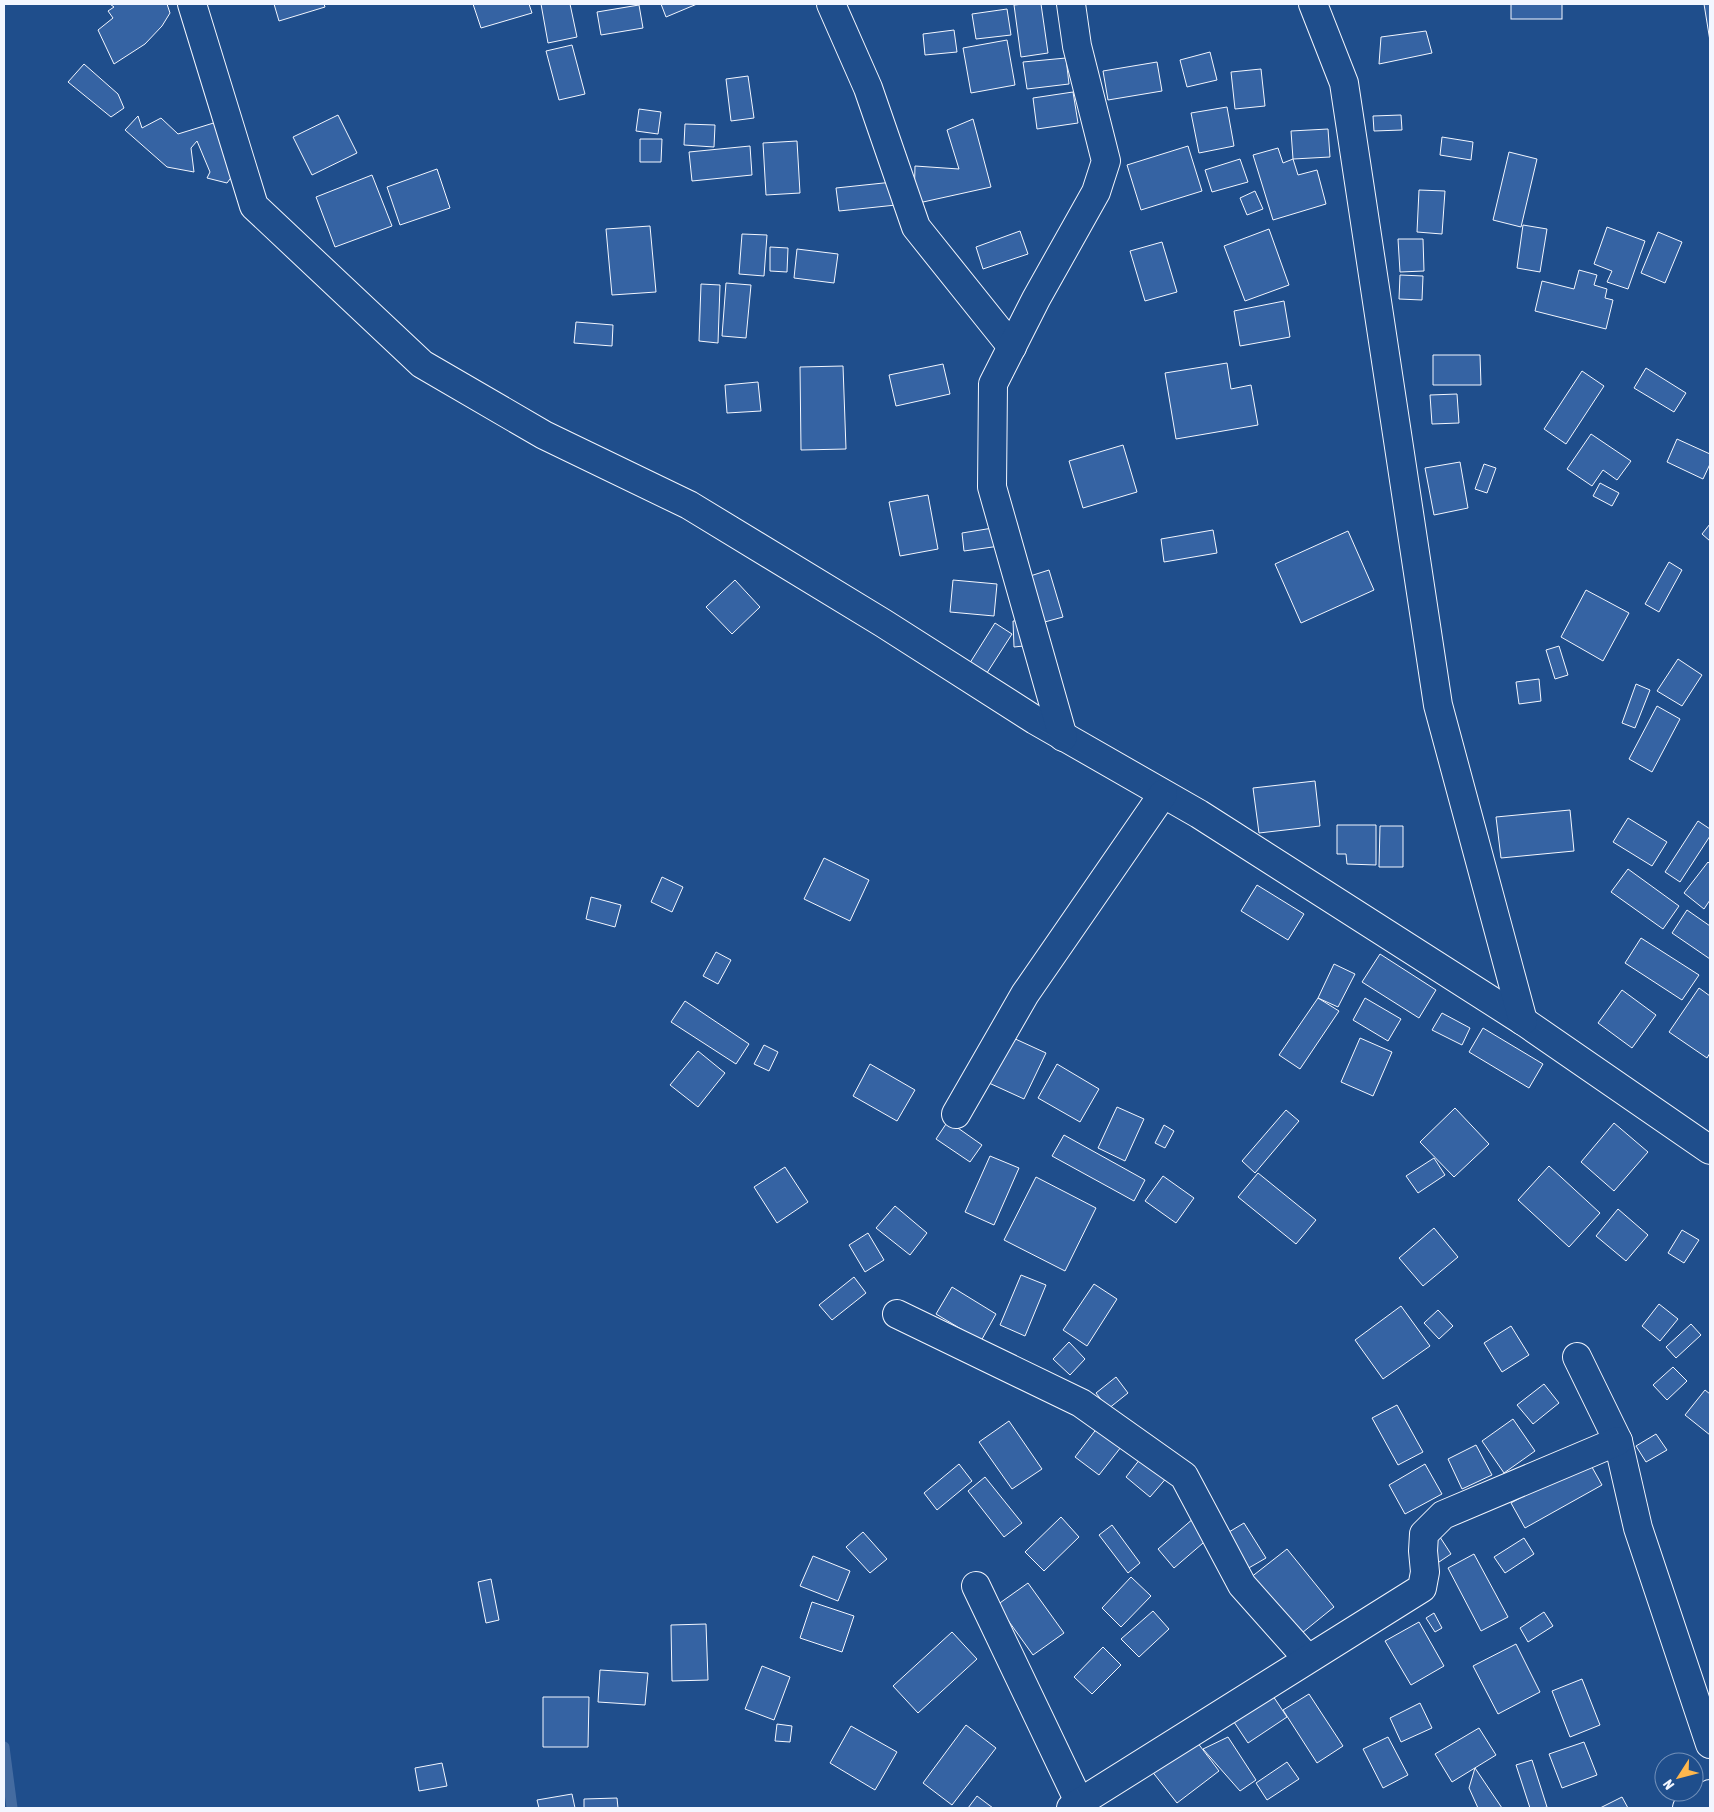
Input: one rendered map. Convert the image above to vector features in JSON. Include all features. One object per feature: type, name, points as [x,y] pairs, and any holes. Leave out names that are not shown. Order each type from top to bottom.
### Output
[{"type":"street","points":[[192,4],[254,206],[422,364],[544,435],[689,505],[883,623],[1063,737],[1199,814],[1524,1021],[1710,1150]]},
{"type":"street","points":[[831,4],[868,88],[916,227],[1012,347]]},
{"type":"street","points":[[1063,737],[992,487],[993,384],[1096,192],[1106,161],[1078,46],[1071,4]]},
{"type":"street","points":[[1313,4],[1344,83],[1438,705],[1524,1021]]},
{"type":"street","points":[[956,1114],[1025,994],[1163,794]]},
{"type":"street","points":[[897,1314],[1081,1403],[1184,1476],[1242,1585],[1307,1658]]},
{"type":"street","points":[[1577,1356],[1618,1441],[1638,1528],[1710,1744]]},
{"type":"street","points":[[976,1586],[1077,1806],[1307,1658],[1422,1588],[1425,1572],[1424,1534],[1443,1515],[1618,1441]]},
{"type":"street","points":[[1687,1808],[1710,1794]]},
{"type":"building","points":[[110,4],[167,4],[170,13],[162,26],[145,44],[114,64],[98,30],[113,18],[108,11],[114,7]]},
{"type":"building","points":[[274,4],[324,4],[325,7],[279,21]]},
{"type":"building","points":[[473,4],[529,4],[532,13],[481,28]]},
{"type":"building","points":[[541,4],[570,4],[577,37],[548,43]]},
{"type":"building","points":[[661,4],[697,4],[666,17]]},
{"type":"building","points":[[1041,4],[1048,53],[1021,57],[1014,5]]},
{"type":"building","points":[[1511,4],[1562,4],[1562,19],[1511,19]]},
{"type":"building","points":[[1704,4],[1710,4],[1710,41]]},
{"type":"building","points":[[639,5],[643,28],[601,35],[597,12]]},
{"type":"building","points":[[1007,9],[1011,35],[976,39],[972,14]]},
{"type":"building","points":[[954,30],[957,52],[925,55],[923,34]]},
{"type":"building","points":[[1426,31],[1432,53],[1379,64],[1381,37]]},
{"type":"building","points":[[1007,40],[1015,85],[971,93],[963,48]]},
{"type":"building","points":[[572,45],[585,94],[559,100],[546,51]]},
{"type":"building","points":[[1210,52],[1217,80],[1187,87],[1180,60]]},
{"type":"building","points":[[1066,58],[1069,84],[1027,89],[1023,62]]},
{"type":"building","points":[[1157,62],[1162,91],[1108,100],[1103,71]]},
{"type":"building","points":[[84,64],[118,94],[124,108],[111,117],[68,82]]},
{"type":"building","points":[[1261,69],[1265,106],[1235,109],[1231,72]]},
{"type":"building","points":[[748,76],[754,118],[731,121],[726,79]]},
{"type":"building","points":[[1073,92],[1078,123],[1037,129],[1033,98]]},
{"type":"building","points":[[1227,107],[1234,146],[1199,153],[1191,113]]},
{"type":"building","points":[[639,109],[661,112],[658,134],[636,131]]},
{"type":"building","points":[[338,115],[357,153],[312,175],[293,137]]},
{"type":"building","points":[[1401,115],[1402,130],[1374,131],[1373,116]]},
{"type":"building","points":[[138,116],[142,128],[161,118],[178,134],[220,121],[233,175],[227,183],[207,178],[210,172],[197,141],[191,148],[194,172],[167,167],[125,130]]},
{"type":"building","points":[[973,119],[991,187],[914,204],[915,166],[959,169],[947,130]]},
{"type":"building","points":[[685,124],[715,125],[714,147],[684,145]]},
{"type":"building","points":[[1328,129],[1330,157],[1293,159],[1291,131]]},
{"type":"building","points":[[1442,137],[1473,142],[1471,160],[1440,155]]},
{"type":"building","points":[[640,139],[662,139],[661,162],[640,162]]},
{"type":"building","points":[[797,141],[800,193],[766,195],[763,143]]},
{"type":"building","points":[[750,146],[752,175],[692,181],[689,152]]},
{"type":"building","points":[[1188,146],[1202,191],[1141,210],[1127,165]]},
{"type":"building","points":[[1278,148],[1283,163],[1293,159],[1298,175],[1317,170],[1326,204],[1273,220],[1253,155]]},
{"type":"building","points":[[1509,152],[1537,159],[1521,227],[1493,220]]},
{"type":"building","points":[[1240,159],[1248,182],[1212,192],[1205,170]]},
{"type":"building","points":[[437,169],[450,208],[400,225],[387,187]]},
{"type":"building","points":[[372,175],[392,226],[335,247],[316,197]]},
{"type":"building","points":[[893,182],[896,205],[839,211],[836,188]]},
{"type":"building","points":[[1419,190],[1445,191],[1442,234],[1417,232]]},
{"type":"building","points":[[1255,191],[1263,209],[1247,215],[1240,198]]},
{"type":"building","points":[[1523,225],[1547,229],[1540,272],[1517,268]]},
{"type":"building","points":[[650,226],[656,292],[612,295],[606,229]]},
{"type":"building","points":[[1607,227],[1645,241],[1628,289],[1607,282],[1612,271],[1594,264]]},
{"type":"building","points":[[1269,229],[1289,285],[1245,301],[1224,246]]},
{"type":"building","points":[[1020,231],[1028,254],[983,269],[976,247]]},
{"type":"building","points":[[1658,232],[1682,242],[1665,283],[1641,273]]},
{"type":"building","points":[[742,234],[767,235],[764,276],[739,274]]},
{"type":"building","points":[[1398,239],[1423,239],[1424,271],[1400,272]]},
{"type":"building","points":[[1162,242],[1177,292],[1145,301],[1130,251]]},
{"type":"building","points":[[770,247],[788,248],[787,272],[770,271]]},
{"type":"building","points":[[797,249],[838,254],[834,283],[794,278]]},
{"type":"building","points":[[1579,270],[1597,275],[1594,285],[1607,289],[1605,298],[1613,300],[1606,329],[1535,311],[1542,281],[1574,289]]},
{"type":"building","points":[[1400,275],[1423,276],[1422,300],[1399,299]]},
{"type":"building","points":[[726,283],[751,285],[746,338],[722,336]]},
{"type":"building","points":[[701,284],[720,285],[718,343],[699,341]]},
{"type":"building","points":[[1284,301],[1290,337],[1240,346],[1234,311]]},
{"type":"building","points":[[576,322],[613,325],[612,346],[574,343]]},
{"type":"building","points":[[1433,355],[1480,355],[1481,385],[1433,385]]},
{"type":"building","points":[[1227,363],[1231,389],[1251,385],[1258,425],[1176,439],[1165,373]]},
{"type":"building","points":[[943,364],[950,394],[896,406],[889,375]]},
{"type":"building","points":[[843,366],[846,449],[801,450],[800,367]]},
{"type":"building","points":[[1646,368],[1686,393],[1674,412],[1634,388]]},
{"type":"building","points":[[1582,371],[1604,386],[1566,444],[1544,429]]},
{"type":"building","points":[[758,382],[761,411],[727,413],[725,385]]},
{"type":"building","points":[[1457,394],[1459,423],[1432,424],[1430,395]]},
{"type":"building","points":[[1591,434],[1631,461],[1617,480],[1603,470],[1592,486],[1567,469]]},
{"type":"building","points":[[1677,439],[1710,454],[1710,464],[1703,479],[1667,462]]},
{"type":"building","points":[[1123,445],[1137,492],[1083,508],[1069,461]]},
{"type":"building","points":[[1460,462],[1468,508],[1434,515],[1425,468]]},
{"type":"building","points":[[1484,464],[1496,468],[1487,493],[1475,489]]},
{"type":"building","points":[[1600,483],[1619,493],[1612,506],[1593,496]]},
{"type":"building","points":[[928,495],[938,549],[900,556],[889,502]]},
{"type":"building","points":[[1710,524],[1710,541],[1702,534]]},
{"type":"building","points":[[1005,526],[1007,545],[964,551],[962,533]]},
{"type":"building","points":[[1213,530],[1217,553],[1164,562],[1161,539]]},
{"type":"building","points":[[1348,531],[1374,590],[1301,623],[1275,564]]},
{"type":"building","points":[[1669,562],[1682,570],[1659,612],[1645,604]]},
{"type":"building","points":[[1049,570],[1063,617],[1041,623],[1027,577]]},
{"type":"building","points":[[735,580],[760,607],[732,634],[706,607]]},
{"type":"building","points":[[953,580],[997,584],[994,616],[950,612]]},
{"type":"building","points":[[1586,590],[1629,613],[1603,661],[1561,637]]},
{"type":"building","points":[[1031,620],[1033,645],[1014,647],[1013,621]]},
{"type":"building","points":[[995,623],[1012,634],[985,676],[968,666]]},
{"type":"building","points":[[1559,646],[1568,675],[1555,679],[1546,650]]},
{"type":"building","points":[[1678,659],[1702,675],[1682,706],[1657,691]]},
{"type":"building","points":[[1539,679],[1541,701],[1519,704],[1516,682]]},
{"type":"building","points":[[1636,684],[1650,690],[1635,728],[1622,723]]},
{"type":"building","points":[[1657,706],[1680,719],[1652,772],[1629,759]]},
{"type":"building","points":[[1315,781],[1320,826],[1259,833],[1253,788]]},
{"type":"building","points":[[1570,810],[1574,851],[1501,858],[1496,817]]},
{"type":"building","points":[[1628,818],[1667,842],[1652,866],[1613,842]]},
{"type":"building","points":[[1698,821],[1710,829],[1710,836],[1680,882],[1665,872]]},
{"type":"building","points":[[1337,825],[1376,825],[1376,865],[1347,864],[1346,854],[1337,854]]},
{"type":"building","points":[[1380,826],[1403,826],[1403,867],[1379,867]]},
{"type":"building","points":[[824,858],[869,880],[850,921],[804,899]]},
{"type":"building","points":[[1708,862],[1710,864],[1710,900],[1704,909],[1684,893]]},
{"type":"building","points":[[1628,869],[1679,906],[1663,929],[1611,892]]},
{"type":"building","points":[[662,877],[683,887],[672,912],[651,902]]},
{"type":"building","points":[[1257,885],[1304,914],[1288,940],[1241,911]]},
{"type":"building","points":[[591,897],[621,905],[615,927],[586,919]]},
{"type":"building","points":[[1687,910],[1710,926],[1710,959],[1672,933]]},
{"type":"building","points":[[1641,938],[1699,975],[1682,1000],[1625,963]]},
{"type":"building","points":[[716,952],[731,960],[718,984],[703,976]]},
{"type":"building","points":[[1380,954],[1436,990],[1419,1018],[1362,982]]},
{"type":"building","points":[[1334,964],[1355,974],[1338,1007],[1318,998]]},
{"type":"building","points":[[1699,988],[1710,996],[1710,1053],[1707,1058],[1669,1032]]},
{"type":"building","points":[[1622,990],[1656,1015],[1632,1048],[1598,1023]]},
{"type":"building","points":[[1318,998],[1339,1011],[1300,1069],[1279,1055]]},
{"type":"building","points":[[1365,998],[1401,1019],[1388,1041],[1353,1020]]},
{"type":"building","points":[[685,1001],[749,1044],[736,1064],[671,1022]]},
{"type":"building","points":[[1442,1013],[1470,1028],[1462,1045],[1432,1030]]},
{"type":"building","points":[[1483,1028],[1543,1064],[1529,1088],[1469,1052]]},
{"type":"building","points":[[1011,1037],[1046,1053],[1024,1099],[989,1083]]},
{"type":"building","points":[[1360,1038],[1392,1052],[1373,1096],[1341,1082]]},
{"type":"building","points":[[764,1045],[778,1052],[769,1071],[754,1064]]},
{"type":"building","points":[[698,1051],[725,1073],[698,1107],[670,1085]]},
{"type":"building","points":[[870,1064],[915,1090],[897,1121],[853,1096]]},
{"type":"building","points":[[1057,1064],[1099,1089],[1080,1122],[1038,1098]]},
{"type":"building","points":[[1117,1107],[1144,1119],[1125,1161],[1098,1148]]},
{"type":"building","points":[[1455,1108],[1489,1144],[1454,1177],[1420,1142]]},
{"type":"building","points":[[1286,1110],[1299,1121],[1255,1173],[1242,1161]]},
{"type":"building","points":[[948,1121],[982,1145],[970,1162],[936,1139]]},
{"type":"building","points":[[1614,1123],[1648,1152],[1614,1191],[1581,1162]]},
{"type":"building","points":[[1164,1125],[1174,1131],[1165,1148],[1155,1143]]},
{"type":"building","points":[[1064,1135],[1145,1180],[1134,1201],[1052,1156]]},
{"type":"building","points":[[990,1156],[1019,1168],[994,1225],[965,1212]]},
{"type":"building","points":[[1434,1158],[1445,1175],[1418,1193],[1406,1176]]},
{"type":"building","points":[[1549,1166],[1600,1213],[1569,1247],[1518,1200]]},
{"type":"building","points":[[785,1167],[808,1202],[777,1223],[754,1187]]},
{"type":"building","points":[[1258,1173],[1316,1220],[1296,1244],[1238,1197]]},
{"type":"building","points":[[1163,1176],[1194,1198],[1176,1223],[1145,1201]]},
{"type":"building","points":[[1036,1177],[1096,1208],[1065,1271],[1004,1240]]},
{"type":"building","points":[[895,1206],[927,1233],[910,1255],[876,1228]]},
{"type":"building","points":[[1618,1209],[1648,1235],[1626,1261],[1596,1236]]},
{"type":"building","points":[[1434,1228],[1458,1257],[1423,1286],[1399,1258]]},
{"type":"building","points":[[1682,1230],[1699,1240],[1684,1263],[1668,1253]]},
{"type":"building","points":[[868,1233],[884,1260],[865,1272],[849,1245]]},
{"type":"building","points":[[1021,1275],[1046,1285],[1025,1336],[1000,1325]]},
{"type":"building","points":[[854,1277],[866,1293],[832,1320],[819,1305]]},
{"type":"building","points":[[1094,1284],[1117,1299],[1087,1346],[1063,1330]]},
{"type":"building","points":[[952,1287],[996,1314],[981,1341],[936,1314]]},
{"type":"building","points":[[1659,1304],[1678,1319],[1660,1341],[1642,1326]]},
{"type":"building","points":[[1401,1306],[1430,1346],[1383,1379],[1355,1340]]},
{"type":"building","points":[[1438,1310],[1453,1326],[1439,1339],[1424,1323]]},
{"type":"building","points":[[1691,1324],[1701,1335],[1676,1358],[1666,1347]]},
{"type":"building","points":[[1511,1326],[1529,1355],[1502,1372],[1484,1343]]},
{"type":"building","points":[[1069,1342],[1085,1359],[1070,1375],[1053,1359]]},
{"type":"building","points":[[1673,1367],[1687,1381],[1667,1400],[1653,1385]]},
{"type":"building","points":[[1116,1377],[1128,1393],[1108,1409],[1096,1393]]},
{"type":"building","points":[[1544,1384],[1559,1403],[1533,1424],[1517,1405]]},
{"type":"building","points":[[1705,1390],[1710,1394],[1710,1435],[1685,1415]]},
{"type":"building","points":[[1397,1405],[1423,1452],[1398,1465],[1372,1418]]},
{"type":"building","points":[[1513,1419],[1535,1451],[1504,1473],[1482,1441]]},
{"type":"building","points":[[1009,1421],[1042,1469],[1012,1489],[979,1442]]},
{"type":"building","points":[[1101,1423],[1125,1442],[1099,1475],[1075,1457]]},
{"type":"building","points":[[1656,1434],[1667,1450],[1646,1462],[1636,1446]]},
{"type":"building","points":[[1476,1445],[1492,1475],[1462,1489],[1448,1459]]},
{"type":"building","points":[[1144,1454],[1169,1475],[1150,1497],[1126,1477]]},
{"type":"building","points":[[1588,1460],[1602,1485],[1525,1528],[1511,1503]]},
{"type":"building","points":[[959,1464],[972,1481],[937,1510],[924,1493]]},
{"type":"building","points":[[1425,1464],[1442,1494],[1405,1514],[1389,1485]]},
{"type":"building","points":[[985,1477],[1022,1523],[1004,1537],[968,1491]]},
{"type":"building","points":[[1061,1517],[1079,1537],[1044,1571],[1025,1552]]},
{"type":"building","points":[[1194,1518],[1210,1537],[1174,1568],[1158,1549]]},
{"type":"building","points":[[1244,1523],[1266,1558],[1240,1573],[1219,1538]]},
{"type":"building","points":[[1112,1525],[1140,1563],[1128,1573],[1099,1535]]},
{"type":"building","points":[[863,1532],[887,1559],[870,1573],[846,1547]]},
{"type":"building","points":[[1438,1534],[1451,1554],[1433,1566]]},
{"type":"building","points":[[1524,1538],[1534,1554],[1505,1573],[1494,1557]]},
{"type":"building","points":[[1287,1549],[1334,1607],[1297,1637],[1250,1578]]},
{"type":"building","points":[[1474,1554],[1508,1617],[1481,1631],[1448,1568]]},
{"type":"building","points":[[813,1556],[850,1571],[838,1601],[800,1586]]},
{"type":"building","points":[[1131,1577],[1151,1596],[1121,1627],[1102,1608]]},
{"type":"building","points":[[491,1579],[499,1620],[486,1623],[478,1582]]},
{"type":"building","points":[[1028,1583],[1064,1633],[1033,1655],[997,1605]]},
{"type":"building","points":[[812,1602],[854,1616],[842,1652],[800,1638]]},
{"type":"building","points":[[1153,1611],[1169,1629],[1139,1657],[1121,1639]]},
{"type":"building","points":[[1544,1612],[1553,1626],[1528,1642],[1520,1628]]},
{"type":"building","points":[[1434,1613],[1442,1628],[1435,1632],[1426,1618]]},
{"type":"building","points":[[1419,1622],[1444,1666],[1411,1685],[1385,1641]]},
{"type":"building","points":[[706,1624],[708,1680],[672,1681],[671,1625]]},
{"type":"building","points":[[952,1632],[977,1659],[918,1713],[893,1686]]},
{"type":"building","points":[[1516,1644],[1540,1692],[1498,1714],[1473,1666]]},
{"type":"building","points":[[1103,1647],[1121,1665],[1092,1694],[1074,1677]]},
{"type":"building","points":[[762,1666],[790,1677],[774,1720],[745,1709]]},
{"type":"building","points":[[600,1670],[648,1673],[645,1705],[598,1702]]},
{"type":"building","points":[[1582,1679],[1600,1725],[1570,1737],[1552,1691]]},
{"type":"building","points":[[1271,1693],[1287,1717],[1248,1743],[1232,1719]]},
{"type":"building","points":[[1309,1694],[1343,1746],[1317,1763],[1283,1710]]},
{"type":"building","points":[[543,1697],[589,1697],[588,1747],[543,1747]]},
{"type":"building","points":[[1420,1703],[1432,1728],[1401,1742],[1390,1718]]},
{"type":"building","points":[[777,1724],[792,1726],[790,1742],[775,1741]]},
{"type":"building","points":[[966,1725],[996,1748],[952,1805],[923,1783]]},
{"type":"building","points":[[851,1726],[897,1752],[875,1790],[830,1763]]},
{"type":"building","points":[[1479,1728],[1496,1755],[1452,1782],[1435,1754]]},
{"type":"building","points":[[1228,1737],[1256,1780],[1240,1791],[1203,1749]]},
{"type":"building","points":[[1388,1737],[1408,1775],[1383,1788],[1363,1749]]},
{"type":"building","points":[[1194,1738],[1219,1771],[1177,1803],[1151,1770]]},
{"type":"building","points":[[1584,1742],[1597,1775],[1562,1788],[1549,1754]]},
{"type":"building","points":[[1532,1760],[1547,1807],[1530,1808],[1516,1765]]},
{"type":"building","points":[[1287,1762],[1299,1779],[1267,1800],[1256,1783]]},
{"type":"building","points":[[442,1763],[447,1786],[419,1791],[415,1768]]},
{"type":"building","points":[[1475,1768],[1502,1808],[1478,1808],[1469,1788]]},
{"type":"building","points":[[572,1794],[575,1808],[539,1808],[537,1800]]},
{"type":"building","points":[[977,1796],[993,1808],[968,1808]]},
{"type":"building","points":[[1622,1797],[1628,1808],[1600,1808]]},
{"type":"building","points":[[617,1798],[618,1808],[584,1808],[584,1799]]},
{"type":"waterway","points":[[4,1747],[12,1808]]}]
